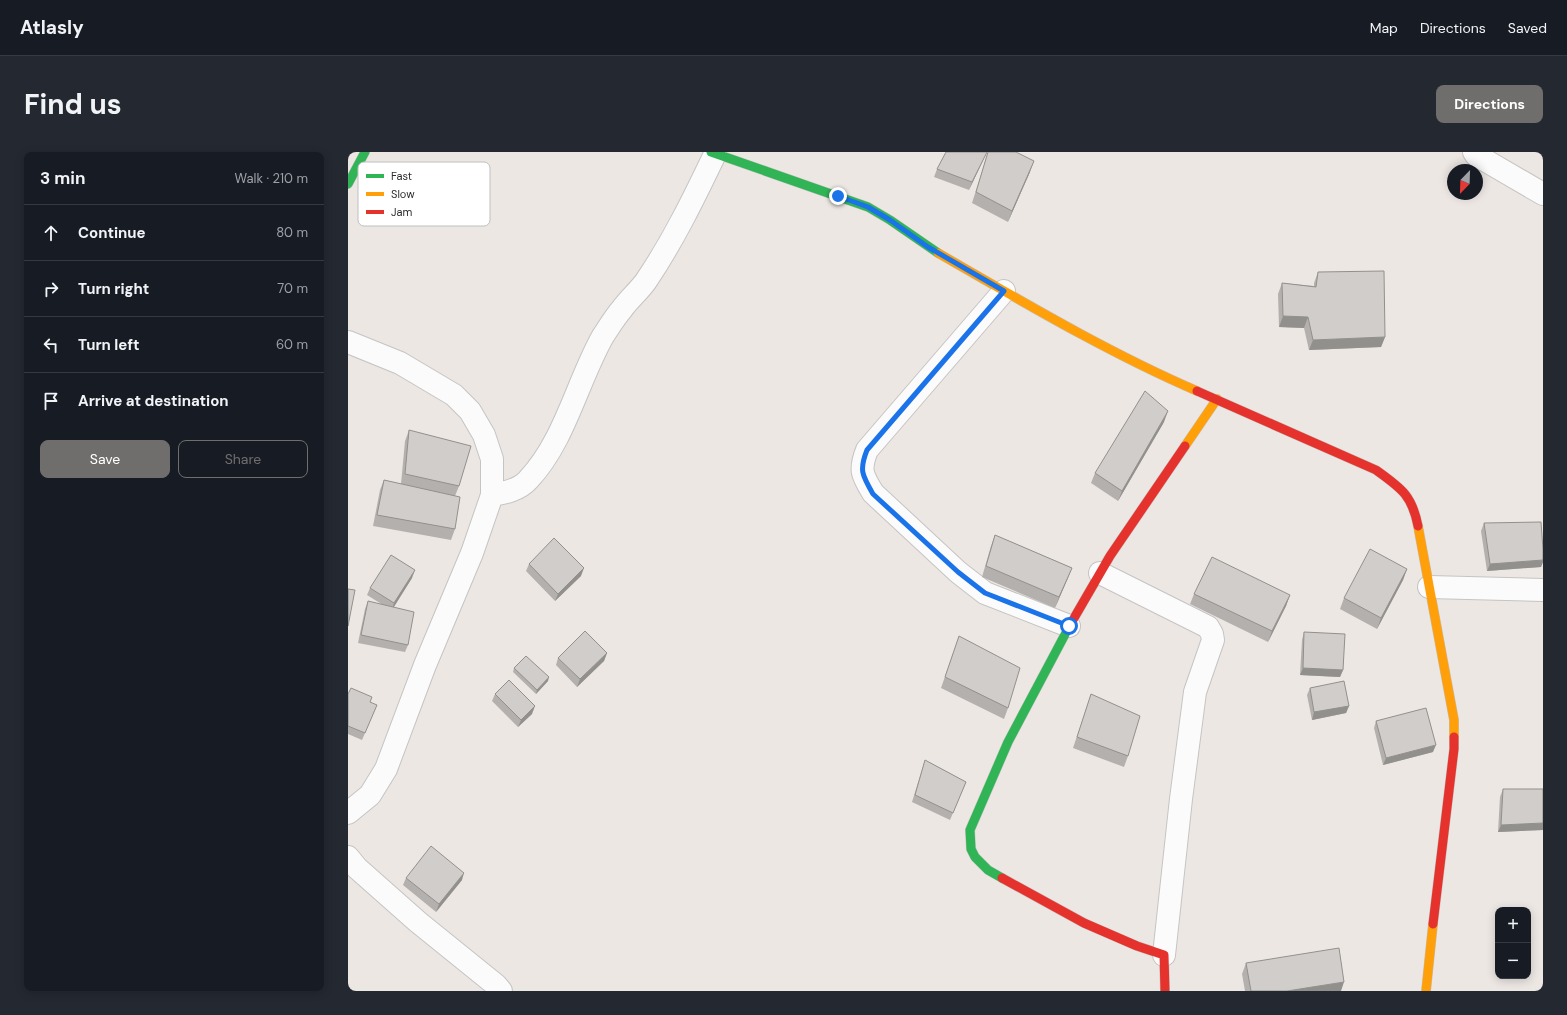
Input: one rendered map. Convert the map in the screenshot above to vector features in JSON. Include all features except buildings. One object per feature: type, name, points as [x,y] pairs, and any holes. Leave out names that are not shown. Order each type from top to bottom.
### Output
[{"type":"street","points":[[360,162],[365,152]]},
{"type":"street","points":[[1474,152],[1476,155],[1543,194]]},
{"type":"street","points":[[492,495],[510,492],[526,482],[539,467],[552,447],[603,337],[622,309],[644,284],[666,251],[692,203],[713,153],[868,207],[890,220],[928,247],[1049,317],[1156,373],[1217,398],[1376,470],[1394,483],[1407,496],[1415,512],[1454,720],[1454,749],[1446,806],[1426,991]]},
{"type":"street","points":[[348,184],[358,165]]},
{"type":"street","points":[[1004,291],[867,450],[862,464],[865,480],[873,494],[958,572],[985,593],[1069,626]]},
{"type":"street","points":[[348,342],[400,363],[454,394],[470,411],[484,435],[492,459],[492,495],[472,553],[425,665],[386,769],[370,795],[348,813]]},
{"type":"street","points":[[1164,955],[1137,946],[1084,923],[988,870],[976,860],[969,846],[970,830],[1008,742],[1069,626],[1114,549],[1217,398]]},
{"type":"street","points":[[1100,573],[1208,627],[1212,634],[1213,640],[1195,692],[1181,799],[1164,955],[1165,991]]},
{"type":"street","points":[[1429,587],[1543,590]]},
{"type":"street","points":[[348,857],[357,868],[418,922],[496,985],[501,991]]},
{"type":"traffic: fast","points":[[360,162],[365,152]]},
{"type":"traffic: fast","points":[[711,152],[868,207],[890,220],[938,253]]},
{"type":"traffic: fast","points":[[348,184],[358,165]]},
{"type":"traffic: fast","points":[[1002,878],[988,870],[975,857],[971,849],[970,830],[1008,742],[1070,625]]},
{"type":"traffic: slow","points":[[938,253],[1098,343],[1197,391]]},
{"type":"traffic: slow","points":[[1185,446],[1217,399]]},
{"type":"traffic: slow","points":[[1418,526],[1454,720],[1454,737]]},
{"type":"traffic: slow","points":[[1426,991],[1433,924]]},
{"type":"traffic: jam","points":[[1197,391],[1376,470],[1399,487],[1409,499],[1418,526]]},
{"type":"traffic: jam","points":[[1070,625],[1110,556],[1185,446]]},
{"type":"traffic: jam","points":[[1433,924],[1454,749],[1454,737]]},
{"type":"traffic: jam","points":[[1002,878],[1084,923],[1137,946],[1164,955],[1165,991]]},
{"type":"route","points":[[838,196],[868,207],[890,220],[928,247],[1004,291],[867,450],[862,464],[865,480],[873,494],[958,572],[985,593],[1069,626]]}]
